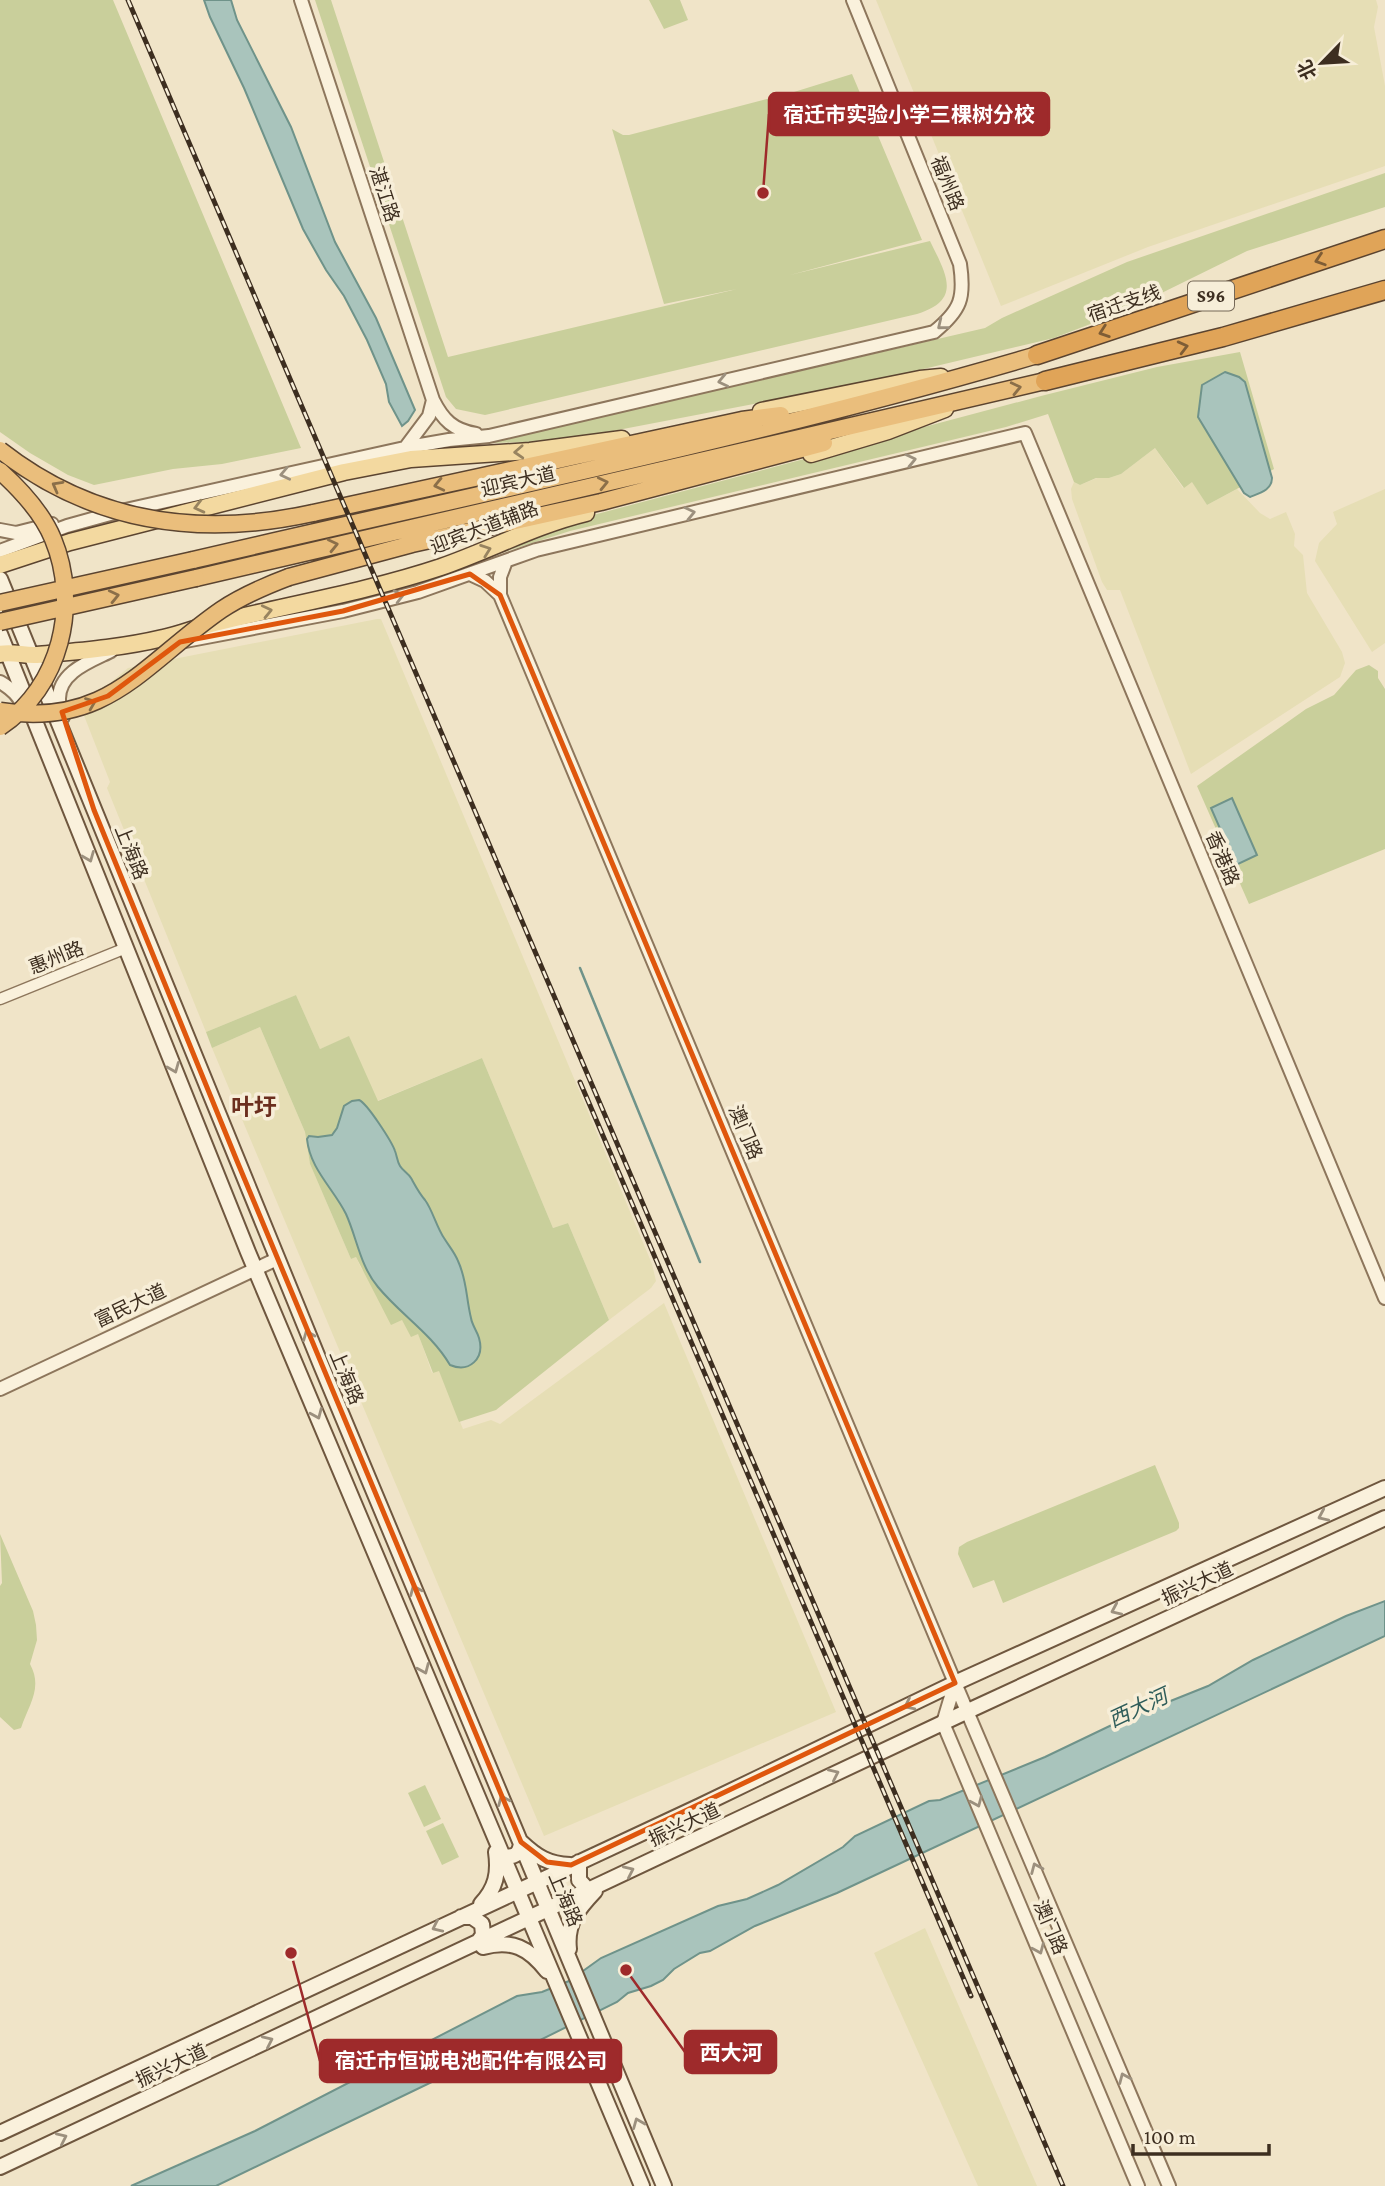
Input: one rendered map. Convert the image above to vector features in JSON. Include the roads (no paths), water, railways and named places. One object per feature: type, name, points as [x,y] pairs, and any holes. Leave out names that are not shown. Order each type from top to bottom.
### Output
[{"type":"highway","name":"宿迁支线","points":[[1037,355],[1385,239]]},
{"type":"highway","name":"S96","points":[[1045,381],[1223,337],[1385,290]]},
{"type":"highway","name":"迎宾大道","points":[[0,603],[866,403],[1037,355]]},
{"type":"highway","name":"迎宾大道","points":[[0,622],[1045,381]]},
{"type":"highway","points":[[0,711],[41,715],[74,710],[108,696],[139,676],[220,611],[249,593],[289,577],[412,544],[601,502],[785,454],[974,398]]},
{"type":"highway","points":[[0,450],[65,491],[102,508],[174,523],[218,526],[256,524],[742,420],[866,403]]},
{"type":"highway","points":[[0,471],[26,497],[52,537],[61,561],[66,604],[62,637],[50,670],[34,695],[0,727]]},
{"type":"main road","points":[[0,565],[124,527],[358,469],[411,459],[530,451],[610,441],[920,379],[972,374]]},
{"type":"main road","name":"迎宾大道辅路","points":[[4,653],[31,656],[116,648],[397,580],[494,548],[567,517],[825,450],[888,431],[974,398]]},
{"type":"main road","name":"上海路","points":[[0,579],[277,1259],[664,2186]]},
{"type":"main road","points":[[0,634],[4,653],[74,818],[255,1268],[642,2186]]},
{"type":"main road","points":[[217,1173],[229,1172],[237,1161]]},
{"type":"main road","points":[[301,1377],[305,1363],[314,1360],[321,1365]]},
{"type":"main road","name":"振兴大道","points":[[0,2133],[537,1880],[712,1801],[955,1683],[1385,1488]]},
{"type":"main road","name":"振兴大道","points":[[0,2167],[968,1711],[1385,1518]]},
{"type":"main road","points":[[477,1909],[496,1882],[498,1867],[492,1830]]},
{"type":"main road","points":[[503,1856],[515,1856],[520,1852],[522,1842]]},
{"type":"main road","points":[[522,1842],[536,1856],[547,1862],[575,1863],[579,1880],[594,1887],[578,1909],[567,1935],[570,1961]]},
{"type":"main road","points":[[460,1917],[472,1917],[482,1924],[483,1935],[478,1942]]},
{"type":"main road","points":[[445,1958],[499,1943],[510,1944],[533,1956],[555,1980]]},
{"type":"main road","points":[[546,1958],[551,1953],[560,1952],[570,1961]]},
{"type":"street","name":"湛江路","points":[[301,0],[433,400],[440,413],[453,427],[460,431],[489,436]]},
{"type":"street","name":"福州路","points":[[489,436],[934,332],[956,312],[961,298],[960,264],[853,0]]},
{"type":"street","points":[[405,448],[426,422],[433,400]]},
{"type":"street","name":"香港路","points":[[506,562],[536,550],[1025,433],[1385,1298]]},
{"type":"street","points":[[0,551],[67,526],[121,510],[405,448],[489,436]]},
{"type":"street","points":[[0,530],[26,532],[127,503],[192,494]]},
{"type":"street","points":[[94,810],[59,700],[61,687],[70,674],[84,662],[116,648],[158,646],[342,611],[418,592],[506,562]]},
{"type":"street","points":[[500,595],[500,577],[506,562]]},
{"type":"street","points":[[470,574],[485,581],[500,595]]},
{"type":"street","name":"澳门路","points":[[500,595],[955,1683],[1169,2186]]},
{"type":"street","points":[[0,682],[12,689],[21,699],[57,789],[74,818]]},
{"type":"street","name":"惠州路","points":[[0,999],[126,948]]},
{"type":"street","name":"富民大道","points":[[0,1389],[277,1259]]},
{"type":"street","points":[[943,1723],[955,1683]]},
{"type":"street","name":"澳门路","points":[[943,1723],[1138,2186]]},
{"type":"water","points":[[204,0],[231,0],[237,20],[291,127],[335,242],[376,318],[415,410],[402,426],[389,402],[386,384],[367,340],[303,229]]},
{"type":"water","points":[[1225,372],[1245,382],[1272,478],[1268,488],[1250,497],[1244,493],[1198,417],[1202,385]]},
{"type":"water","points":[[1232,798],[1257,855],[1236,865],[1211,808]]},
{"type":"water","points":[[359,1100],[368,1108],[393,1146],[400,1166],[410,1176],[428,1204],[441,1234],[461,1268],[480,1346],[477,1358],[469,1366],[450,1365],[434,1343],[378,1287],[363,1261],[346,1214],[313,1160],[307,1139],[309,1136],[332,1135],[344,1106]]},
{"type":"water","points":[[1385,1601],[1385,1636],[837,1893],[755,1926],[710,1951],[700,1953],[674,1969],[663,1980],[628,1993],[617,2002],[518,2051],[465,2066],[216,2186],[131,2186],[255,2131],[517,1996],[542,1992],[569,1981],[601,1958],[718,1906],[747,1899],[778,1885],[843,1847],[855,1836],[929,1801],[940,1800],[1045,1757],[1118,1722],[1208,1686],[1253,1660],[1346,1616]]},
{"type":"waterway","points":[[580,968],[700,1262]]},
{"type":"railway","points":[[128,0],[1063,2186]]},
{"type":"railway","points":[[580,1082],[971,1996]]},
{"type":"place","name":"宿迁市实验小学三棵树分校","points":[[763,193]]},
{"type":"place","name":"宿迁市恒诚电池配件有限公司","points":[[291,1953]]},
{"type":"place","name":"西大河","points":[[626,1970]]},
{"type":"district","name":"叶圩","points":[[254,1107]]}]
